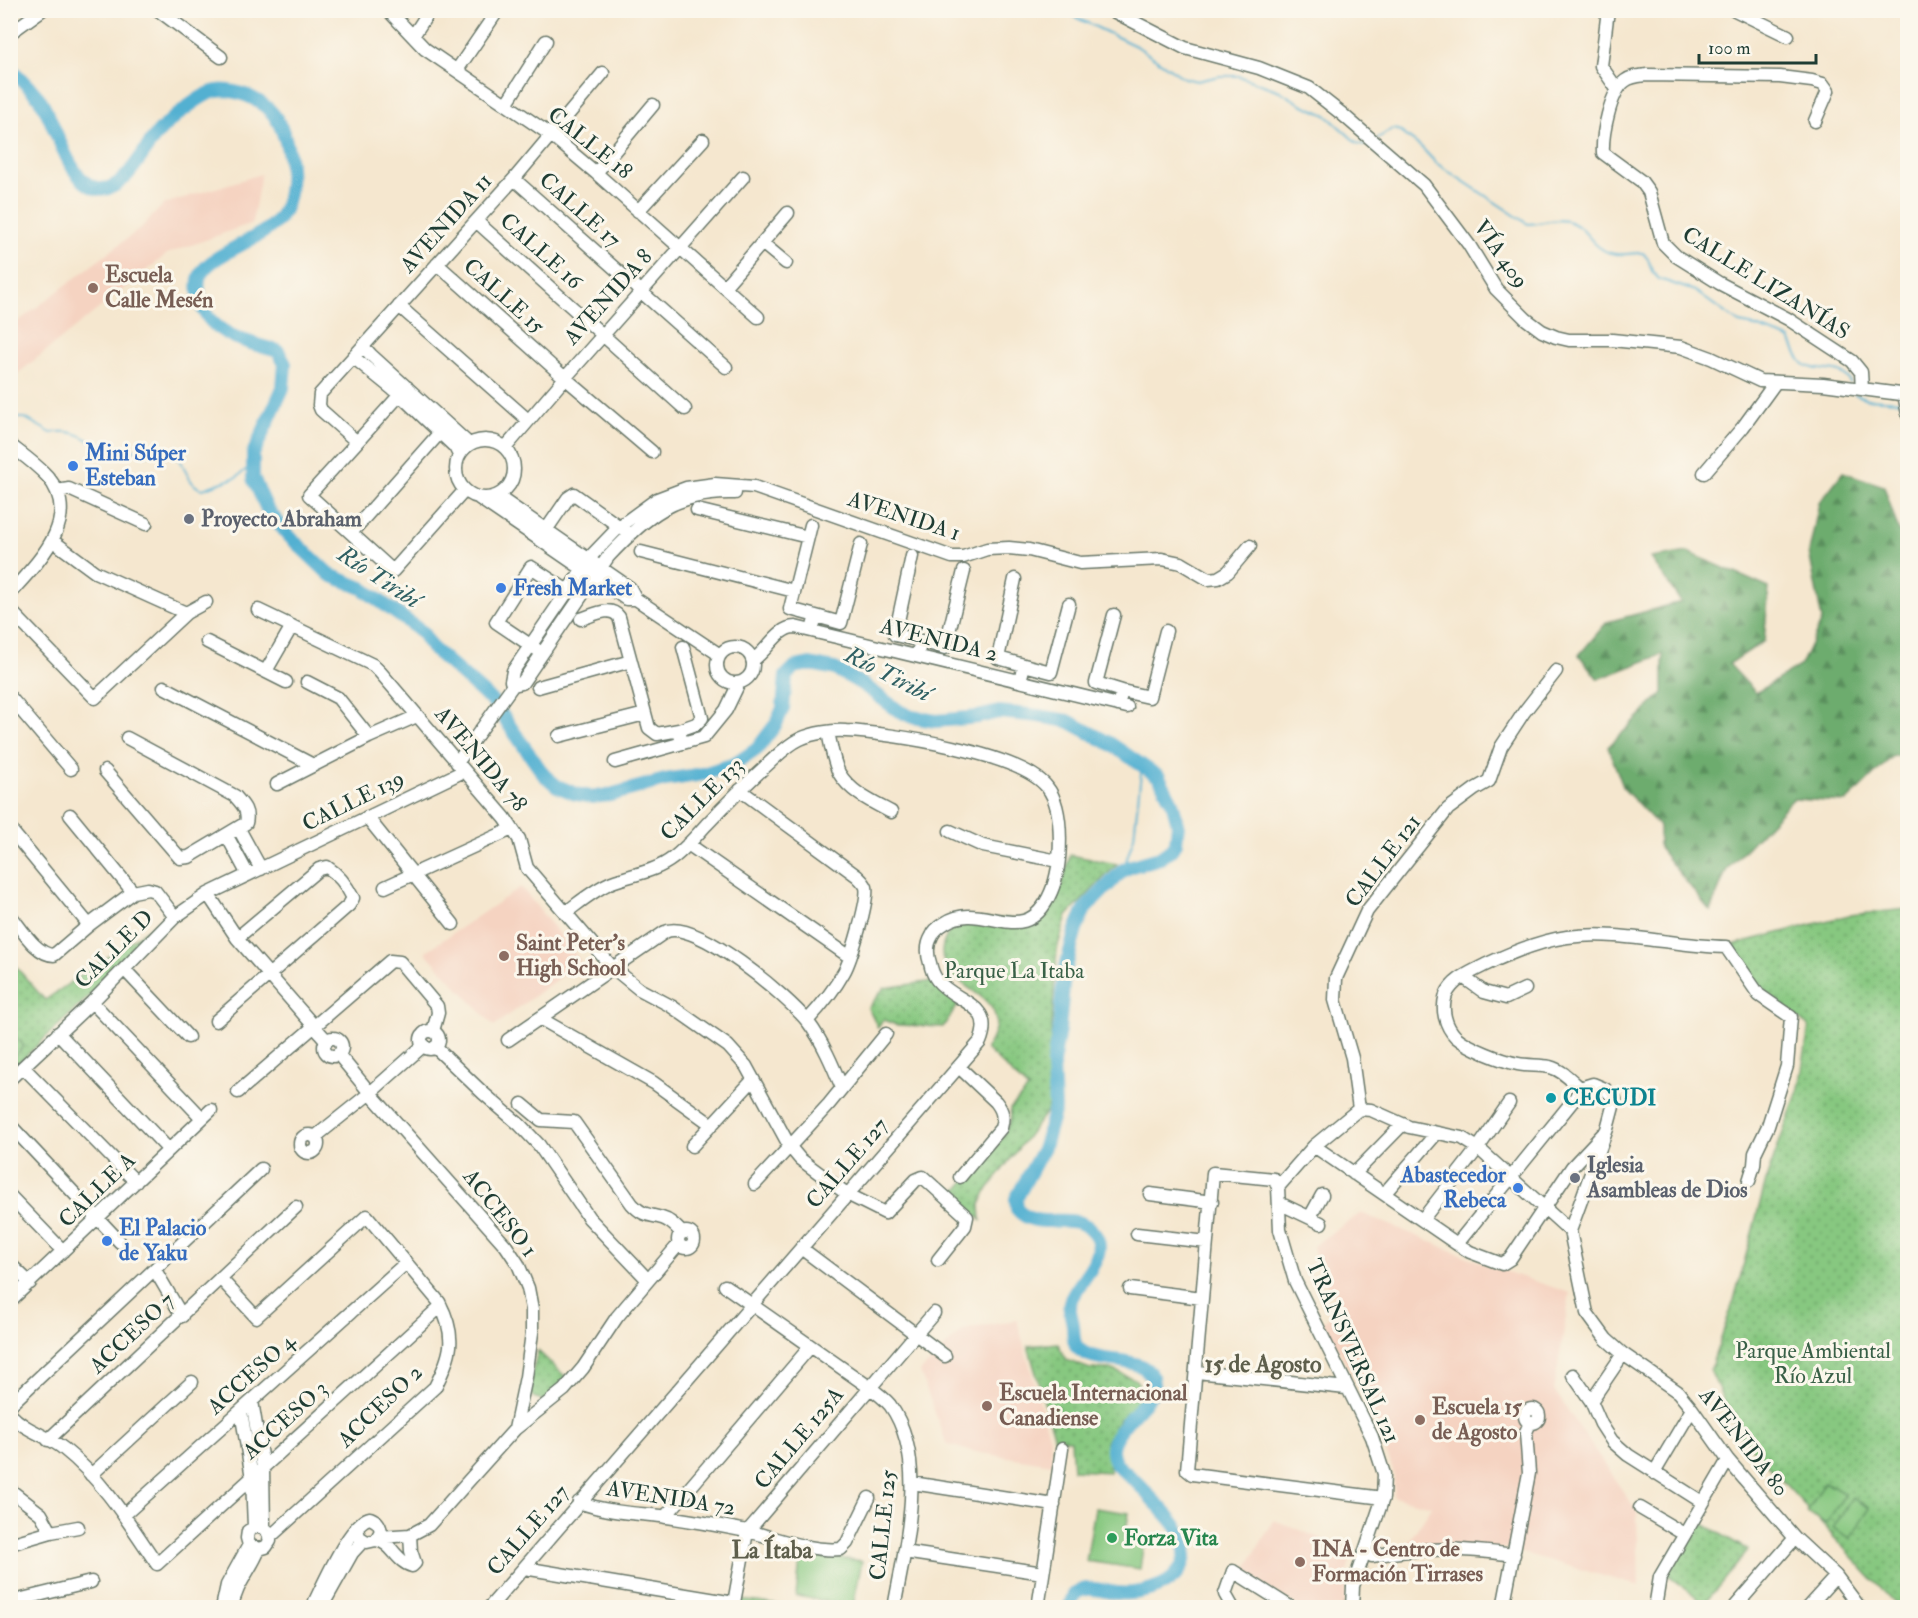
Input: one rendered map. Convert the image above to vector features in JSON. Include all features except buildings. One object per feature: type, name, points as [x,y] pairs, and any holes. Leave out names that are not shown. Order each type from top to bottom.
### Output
[{"type":"street","points":[[158,10],[221,57]]},
{"type":"street","name":"CALLE 18","points":[[388,10],[425,49],[551,135],[758,317]]},
{"type":"street","points":[[413,36],[430,10]]},
{"type":"street","points":[[457,70],[498,10]]},
{"type":"street","name":"VÍA 409","points":[[1111,10],[1185,48],[1259,68],[1309,88],[1424,184],[1470,245],[1496,289],[1508,303],[1542,331],[1569,340],[1612,340],[1681,347],[1760,381],[1822,384],[1906,394]]},
{"type":"street","points":[[1608,10],[1601,66],[1617,89],[1631,77],[1647,75],[1780,77],[1812,81],[1823,84],[1828,91],[1815,121]]},
{"type":"street","points":[[1735,10],[1788,36]]},
{"type":"street","points":[[14,30],[35,12]]},
{"type":"street","points":[[506,104],[546,41]]},
{"type":"street","name":"AVENIDA 11","points":[[357,442],[321,410],[319,399],[324,388],[514,179],[603,73]]},
{"type":"street","name":"CALLE LIZANÍAS","points":[[1617,89],[1602,136],[1603,153],[1641,181],[1649,192],[1663,243],[1676,256],[1701,272],[1788,319],[1852,361],[1861,372],[1862,389]]},
{"type":"street","points":[[596,173],[653,105]]},
{"type":"street","points":[[638,211],[703,140]]},
{"type":"street","name":"AVENIDA 8","points":[[506,447],[743,177]]},
{"type":"street","name":"CALLE 17","points":[[514,179],[726,367]]},
{"type":"street","points":[[724,287],[788,213]]},
{"type":"street","name":"CALLE 16","points":[[476,221],[685,409]]},
{"type":"street","points":[[762,243],[786,263]]},
{"type":"street","name":"CALLE 15","points":[[438,264],[565,378],[652,452]]},
{"type":"street","points":[[399,306],[528,420]]},
{"type":"street","points":[[363,346],[403,391],[443,429],[459,455]]},
{"type":"street","points":[[353,357],[403,391]]},
{"type":"street","points":[[1704,472],[1743,427],[1775,383]]},
{"type":"street","points":[[403,391],[309,495],[393,571],[465,490]]},
{"type":"street","points":[[1906,394],[1908,414]]},
{"type":"street","points":[[443,429],[469,444]]},
{"type":"street","points":[[351,533],[443,429]]},
{"type":"street","points":[[479,498],[498,496],[508,488],[515,472],[514,462],[506,447],[487,439],[469,444],[459,455],[456,467],[457,476],[465,490],[543,535],[597,572],[626,599],[636,599],[720,656]]},
{"type":"street","points":[[10,445],[38,467],[57,490],[60,506],[58,528],[53,541],[10,593]]},
{"type":"street","points":[[513,685],[511,675],[586,565],[620,526],[657,499],[686,488],[715,484],[754,487],[778,494]]},
{"type":"street","points":[[57,490],[69,489],[146,524]]},
{"type":"street","points":[[460,767],[481,729],[513,685],[522,683],[597,572],[630,534],[659,510],[673,502],[696,496],[732,492],[778,494]]},
{"type":"street","points":[[543,535],[568,498],[574,494],[630,534]]},
{"type":"street","name":"AVENIDA 1","points":[[778,494],[952,557],[963,557],[987,549],[1009,548],[1029,550],[1080,563],[1162,559],[1181,563],[1208,579],[1218,578],[1228,572],[1250,546]]},
{"type":"street","points":[[498,496],[543,535]]},
{"type":"street","points":[[697,510],[809,531],[790,609],[841,624],[861,544]]},
{"type":"street","points":[[53,541],[95,572],[186,613]]},
{"type":"street","points":[[641,552],[794,591]]},
{"type":"street","points":[[912,556],[895,635],[945,648],[964,570]]},
{"type":"street","points":[[542,653],[496,622],[531,567],[576,604]]},
{"type":"street","points":[[1015,579],[998,658],[1051,672],[1069,604]]},
{"type":"street","points":[[10,610],[95,698],[186,613],[206,602]]},
{"type":"street","points":[[258,610],[292,626],[266,671]]},
{"type":"street","points":[[581,619],[608,610],[620,617],[649,728],[657,734],[696,724],[702,718],[682,647]]},
{"type":"street","points":[[1114,615],[1096,683],[1149,697],[1166,631]]},
{"type":"street","points":[[812,630],[816,616]]},
{"type":"street","name":"AVENIDA 78","points":[[292,626],[373,665],[505,818],[519,839],[527,868],[612,967],[639,988],[671,1006],[728,1047],[742,1061],[790,1148],[800,1159],[847,1194],[885,1213],[916,1180],[923,1177],[968,1217],[965,1226],[938,1260]]},
{"type":"street","name":"AVENIDA 2","points":[[615,762],[704,736],[733,700],[739,683],[751,675],[753,660],[764,653],[783,629],[795,627],[1123,706],[1122,691]]},
{"type":"street","points":[[917,656],[921,641]]},
{"type":"street","points":[[207,642],[286,682]]},
{"type":"street","points":[[739,683],[727,682],[722,678],[717,667],[720,656],[724,651],[735,647],[746,650],[753,660]]},
{"type":"street","points":[[538,687],[631,661]]},
{"type":"street","points":[[1020,681],[1024,665]]},
{"type":"street","name":"CALLE 121","points":[[1359,1109],[1352,1058],[1335,1000],[1336,978],[1367,910],[1448,809],[1475,789],[1489,782],[1501,747],[1524,712],[1556,672]]},
{"type":"street","points":[[307,682],[338,698],[369,737]]},
{"type":"street","points":[[164,687],[313,765]]},
{"type":"street","points":[[10,697],[71,769]]},
{"type":"street","points":[[559,736],[645,714]]},
{"type":"street","points":[[277,784],[369,737],[417,716]]},
{"type":"street","points":[[679,730],[682,744]]},
{"type":"street","name":"CALLE 127","points":[[489,1608],[980,1042],[985,1030],[978,1010],[937,981],[928,957],[928,946],[932,935],[940,926],[960,916],[970,915],[1009,923],[1029,918],[1038,913],[1057,876],[1059,821],[1053,795],[1040,779],[984,755],[935,742],[846,731],[828,732]]},
{"type":"street","points":[[828,732],[838,771],[846,783],[858,794],[891,812]]},
{"type":"street","name":"CALLE 133","points":[[565,913],[610,883],[659,866],[674,858],[740,790],[785,749],[800,739],[828,732]]},
{"type":"street","points":[[105,771],[180,858],[189,857],[246,823],[248,816],[244,806],[235,796],[127,738]]},
{"type":"street","name":"CALLE 139","points":[[261,869],[368,817],[460,767]]},
{"type":"street","points":[[740,790],[864,883],[866,889],[866,903],[845,971],[807,1021]]},
{"type":"street","points":[[70,815],[133,892]]},
{"type":"street","points":[[368,817],[453,924]]},
{"type":"street","points":[[10,829],[89,925]]},
{"type":"street","points":[[239,829],[261,869]]},
{"type":"street","points":[[386,887],[512,829]]},
{"type":"street","points":[[950,831],[992,849],[1058,861]]},
{"type":"street","points":[[227,836],[248,875]]},
{"type":"street","points":[[688,844],[850,957]]},
{"type":"street","points":[[216,1021],[349,905],[353,898],[333,871],[327,867],[319,869],[237,939]]},
{"type":"street","name":"CALLE D","points":[[10,1079],[92,1002],[175,917],[208,894],[261,869]]},
{"type":"street","points":[[10,915],[40,950],[49,955],[58,951],[133,892],[155,891],[175,917]]},
{"type":"street","points":[[208,894],[237,939],[314,1026]]},
{"type":"street","points":[[508,1040],[612,967],[671,929],[681,930],[698,936],[758,975],[807,1021],[831,1062],[842,1088]]},
{"type":"street","points":[[1580,1088],[1562,1072],[1552,1067],[1518,1064],[1466,1044],[1455,1036],[1447,1024],[1443,1004],[1451,985],[1491,963],[1541,943],[1567,937],[1604,936],[1726,946],[1759,995],[1791,1017],[1787,1066],[1768,1126],[1755,1153],[1749,1181]]},
{"type":"street","points":[[238,1092],[386,963],[395,960],[400,962],[436,1006],[438,1012],[433,1031],[439,1038],[438,1043],[429,1046],[315,1137]]},
{"type":"street","points":[[124,969],[188,1037]]},
{"type":"street","points":[[1463,977],[1484,992],[1506,998],[1525,989]]},
{"type":"street","name":"CALLE A","points":[[10,1301],[207,1114],[92,1002]]},
{"type":"street","points":[[541,1019],[654,1083],[712,1125]]},
{"type":"street","name":"ACCESO 1","points":[[314,1026],[327,1041],[324,1049],[327,1054],[332,1056],[338,1054],[506,1246],[518,1264],[528,1288],[532,1309],[532,1333],[514,1429],[429,1525],[410,1535]]},
{"type":"street","points":[[58,1033],[169,1150]]},
{"type":"street","points":[[755,1184],[790,1148],[886,1034]]},
{"type":"street","points":[[429,1046],[520,1125],[538,1145],[589,1218],[648,1281]]},
{"type":"street","points":[[23,1067],[135,1182]]},
{"type":"street","points":[[959,1067],[996,1102],[1004,1118],[1002,1128],[960,1177]]},
{"type":"street","points":[[693,1146],[753,1080]]},
{"type":"street","points":[[1352,1608],[1353,1586],[1383,1497],[1192,1474],[1187,1470],[1213,1173],[1274,1179],[1278,1187],[1314,1146],[1359,1109],[1371,1110],[1403,1124],[1436,1134],[1462,1138],[1478,1148],[1570,1231],[1607,1129],[1615,1099],[1605,1089],[1593,1084],[1580,1088]]},
{"type":"street","points":[[1457,1244],[1576,1098],[1580,1088]]},
{"type":"street","points":[[1422,1220],[1478,1148],[1509,1103]]},
{"type":"street","points":[[514,1429],[564,1390],[583,1368],[617,1317],[680,1238],[663,1218],[650,1217],[639,1212],[574,1122],[541,1120],[522,1104]]},
{"type":"street","points":[[1354,1174],[1403,1124]]},
{"type":"street","points":[[10,1125],[120,1242]]},
{"type":"street","points":[[1314,1146],[1457,1244],[1470,1252],[1502,1264],[1510,1259],[1572,1167],[1607,1129]]},
{"type":"street","points":[[1384,1194],[1436,1134]]},
{"type":"street","points":[[10,1405],[261,1169]]},
{"type":"street","name":"TRANSVERSAL 121","points":[[1278,1187],[1280,1230],[1291,1270],[1346,1388],[1372,1437],[1384,1474],[1383,1497]]},
{"type":"street","points":[[1150,1194],[1212,1202]]},
{"type":"street","points":[[1279,1203],[1315,1220],[1322,1195]]},
{"type":"street","points":[[10,1196],[63,1251]]},
{"type":"street","name":"ACCESO 7","points":[[48,1440],[296,1207]]},
{"type":"street","name":"ACCESO 2","points":[[220,1278],[256,1317],[367,1216],[441,1306],[452,1335],[450,1354],[435,1387],[263,1530]]},
{"type":"street","name":"AVENIDA 80","points":[[1570,1231],[1587,1313],[1606,1339],[1623,1354],[1678,1392],[1728,1460],[1795,1538],[1836,1576],[1860,1608]]},
{"type":"street","points":[[1137,1234],[1207,1242]]},
{"type":"street","points":[[801,1248],[945,1356]]},
{"type":"street","name":"ACCESO 4","points":[[124,1515],[406,1263]]},
{"type":"street","points":[[10,1264],[30,1283]]},
{"type":"street","points":[[155,1270],[182,1316]]},
{"type":"street","name":"CALLE 125","points":[[725,1286],[869,1387],[889,1404],[899,1423],[911,1464],[912,1483],[904,1552],[894,1608]]},
{"type":"street","points":[[1130,1289],[1202,1298]]},
{"type":"street","name":"ACCESO 3","points":[[124,1515],[157,1564],[441,1306]]},
{"type":"street","name":"CALLE 125A","points":[[734,1605],[747,1532],[934,1313]]},
{"type":"street","points":[[665,1517],[810,1347]]},
{"type":"street","points":[[1591,1401],[1623,1354]]},
{"type":"street","points":[[1197,1372],[1346,1388]]},
{"type":"street","points":[[1573,1375],[1591,1401],[1600,1424],[1612,1441],[1654,1473],[1702,1502]]},
{"type":"street","points":[[91,1475],[192,1382]]},
{"type":"street","points":[[524,1385],[530,1400],[544,1407]]},
{"type":"street","points":[[252,1401],[263,1468],[263,1530]]},
{"type":"street","points":[[1654,1473],[1692,1409]]},
{"type":"street","points":[[241,1411],[266,1547],[254,1547]]},
{"type":"street","points":[[10,1414],[18,1422],[62,1447],[91,1475],[124,1515]]},
{"type":"street","points":[[1503,1608],[1528,1473],[1526,1432],[1530,1423]]},
{"type":"street","points":[[1038,1608],[1062,1449]]},
{"type":"street","points":[[1668,1608],[1655,1604],[1660,1578],[1728,1460]]},
{"type":"street","points":[[912,1483],[1054,1504]]},
{"type":"street","points":[[10,1490],[41,1514],[51,1532]]},
{"type":"street","name":"AVENIDA 72","points":[[579,1502],[595,1508],[665,1517],[747,1532],[790,1544],[831,1550],[841,1549],[847,1543],[869,1498]]},
{"type":"street","points":[[1640,1508],[1684,1534]]},
{"type":"street","points":[[315,1608],[315,1600],[342,1548],[359,1522],[370,1518],[374,1535],[386,1543],[405,1563],[412,1566],[415,1563],[411,1551],[410,1535],[374,1535],[357,1533],[357,1527]]},
{"type":"street","points":[[10,1544],[78,1527]]},
{"type":"street","points":[[232,1608],[237,1589],[254,1562],[254,1547],[247,1535],[263,1530]]},
{"type":"street","points":[[324,1608],[325,1601],[345,1564],[374,1535]]},
{"type":"street","points":[[1734,1608],[1795,1538]]},
{"type":"street","points":[[222,1608],[227,1585],[254,1547]]},
{"type":"street","points":[[1372,1556],[1429,1548],[1514,1555]]},
{"type":"street","points":[[904,1552],[1043,1574]]},
{"type":"street","points":[[524,1568],[734,1605]]},
{"type":"street","points":[[1233,1608],[1225,1594],[1233,1571],[1292,1608]]},
{"type":"street","points":[[1807,1608],[1836,1576]]},
{"type":"street","points":[[10,1602],[91,1582]]},
{"type":"shaded area","name":"Escuela Calle Mesén","points":[[261,174],[252,223],[167,254],[11,379],[11,327],[141,228],[164,204]]},
{"type":"shaded area","name":"Saint Peter's High School","points":[[521,887],[581,961],[494,1026],[425,952]]},
{"type":"shaded area","points":[[1361,1213],[1492,1267],[1570,1293],[1554,1390],[1637,1512],[1639,1586],[1509,1549],[1407,1544],[1432,1506],[1394,1497],[1394,1473],[1366,1400],[1323,1321],[1336,1313],[1337,1301],[1318,1270],[1313,1246]]},
{"type":"shaded area","name":"Escuela Internacional Canadiense","points":[[1017,1320],[1050,1439],[1052,1464],[975,1452],[947,1445],[920,1372],[963,1330]]},
{"type":"shaded area","name":"INA - Centro de Formación Tirrases","points":[[1274,1520],[1352,1551],[1346,1577],[1344,1607],[1300,1607],[1243,1573]]},
{"type":"green space","points":[[1843,472],[1884,486],[1899,532],[1907,533],[1907,757],[1893,756],[1846,802],[1793,799],[1727,869],[1710,911],[1659,848],[1659,826],[1624,789],[1608,747],[1663,693],[1663,654],[1598,679],[1579,655],[1607,622],[1681,602],[1651,558],[1688,552],[1769,588],[1764,641],[1729,664],[1756,693],[1801,665],[1822,620],[1809,552],[1819,503]]},
{"type":"green space","name":"Parque La Itaba","points":[[1070,855],[1117,864],[1067,916],[1057,949],[1049,1064],[1049,1108],[987,1190],[980,1205],[981,1220],[954,1194],[999,1142],[1010,1119],[1010,1109],[1028,1089],[986,1049],[995,1030],[995,1015],[989,1004],[954,976],[945,965],[943,946],[948,934],[961,920],[1042,917],[1053,903],[1060,888]]},
{"type":"green space","name":"Parque Ambiental Río Azul","points":[[1907,909],[1907,1605],[1898,1607],[1739,1434],[1710,1370],[1734,1300],[1767,1177],[1799,1088],[1809,1027],[1761,988],[1732,945],[1849,915]]},
{"type":"green space","points":[[161,920],[162,926],[159,930],[11,1070],[10,960],[45,1000]]},
{"type":"green space","points":[[934,981],[960,1002],[943,1027],[897,1025],[883,1020],[878,1028],[868,1008],[884,988]]},
{"type":"green space","points":[[11,1032],[24,1046],[11,1059]]},
{"type":"green space","points":[[1058,1343],[1066,1360],[1090,1369],[1110,1369],[1135,1379],[1143,1390],[1141,1400],[1119,1420],[1106,1442],[1110,1472],[1073,1470],[1071,1440],[1055,1439],[1028,1346]]},
{"type":"green space","points":[[538,1351],[567,1378],[545,1401],[533,1397],[531,1386]]},
{"type":"green space","points":[[1825,1482],[1845,1494],[1826,1524],[1807,1512]]},
{"type":"green space","points":[[1852,1498],[1870,1508],[1850,1538],[1833,1528]]},
{"type":"green space","name":"Forza Vita","points":[[1095,1508],[1129,1513],[1125,1537],[1144,1540],[1140,1569],[1086,1561]]},
{"type":"green space","points":[[1700,1522],[1748,1550],[1705,1603],[1667,1575]]},
{"type":"green space","points":[[801,1553],[862,1561],[853,1606],[796,1596]]},
{"type":"green space","points":[[741,1600],[793,1607],[740,1607]]},
{"type":"waterway","points":[[1060,10],[1138,47],[1184,78],[1197,81],[1220,76],[1238,76],[1280,91],[1299,103],[1326,115],[1357,143],[1365,145],[1369,143]]},
{"type":"waterway","name":"Río Tiribí","points":[[10,68],[41,101],[75,171],[82,180],[101,189],[119,182],[128,174],[165,126],[192,103],[210,93],[225,91],[245,95],[260,102],[273,113],[285,140],[290,162],[290,186],[285,208],[280,217],[262,233],[214,260],[205,268],[199,282],[201,303],[213,323],[232,336],[278,351],[285,364],[283,388],[253,454],[253,478],[267,509],[289,536],[330,575],[362,588],[422,632],[432,648],[493,702],[544,775],[557,786],[591,797],[610,795],[665,780],[703,774],[735,764],[757,749],[776,724],[783,708],[786,676],[795,667],[810,664],[835,669],[912,717],[936,721],[978,717],[999,712],[1068,721],[1111,744],[1159,777],[1172,802],[1178,824],[1176,843],[1160,858],[1123,870],[1085,909],[1075,932],[1064,975],[1059,1030],[1053,1063],[1055,1108],[1044,1147],[1016,1199],[1017,1209],[1025,1216],[1035,1220],[1066,1221],[1085,1225],[1098,1241],[1099,1250],[1096,1259],[1070,1302],[1074,1341],[1077,1347],[1085,1353],[1094,1357],[1138,1365],[1147,1370],[1152,1377],[1154,1391],[1117,1435],[1113,1442],[1112,1454],[1120,1467],[1175,1524],[1184,1542],[1184,1561],[1174,1577],[1160,1586],[1125,1593],[1085,1589],[1074,1594],[1069,1608]]},
{"type":"waterway","points":[[1377,139],[1392,129],[1398,130],[1421,147],[1436,163],[1528,224],[1555,220],[1570,222],[1581,229],[1599,247],[1610,253],[1618,255],[1643,253],[1659,279],[1695,291],[1739,323],[1790,339],[1804,364],[1816,369],[1842,373],[1850,383]]},
{"type":"waterway","points":[[1855,394],[1867,399],[1902,401]]},
{"type":"waterway","points":[[10,418],[25,418],[51,433],[64,432],[82,436],[94,443],[107,459],[135,449],[141,455],[169,451],[179,459],[192,482],[203,489],[237,477],[253,464]]},
{"type":"waterway","points":[[1123,870],[1134,837],[1141,773],[1140,765],[1135,760]]},
{"type":"place","name":"Escuela Calle Mesén","points":[[93,288]]},
{"type":"place","name":"Mini Súper Esteban","points":[[73,466]]},
{"type":"place","name":"Proyecto Abraham","points":[[189,519]]},
{"type":"place","name":"Fresh Market","points":[[501,588]]},
{"type":"place","name":"Saint Peter's High School","points":[[504,956]]},
{"type":"place","name":"CECUDI","points":[[1551,1098]]},
{"type":"place","name":"Iglesia Asambleas de Dios","points":[[1575,1178]]},
{"type":"place","name":"Abastecedor Rebeca","points":[[1518,1188]]},
{"type":"place","name":"El Palacio de Yaku","points":[[107,1241]]},
{"type":"place","name":"Escuela Internacional Canadiense","points":[[987,1406]]},
{"type":"place","name":"Escuela 15 de Agosto","points":[[1420,1420]]},
{"type":"place","name":"Forza Vita","points":[[1112,1538]]},
{"type":"place","name":"INA - Centro de Formación Tirrases","points":[[1300,1562]]},
{"type":"district","name":"15 de Agosto","points":[[1263,1364]]},
{"type":"district","name":"La Ítaba","points":[[772,1550]]}]
